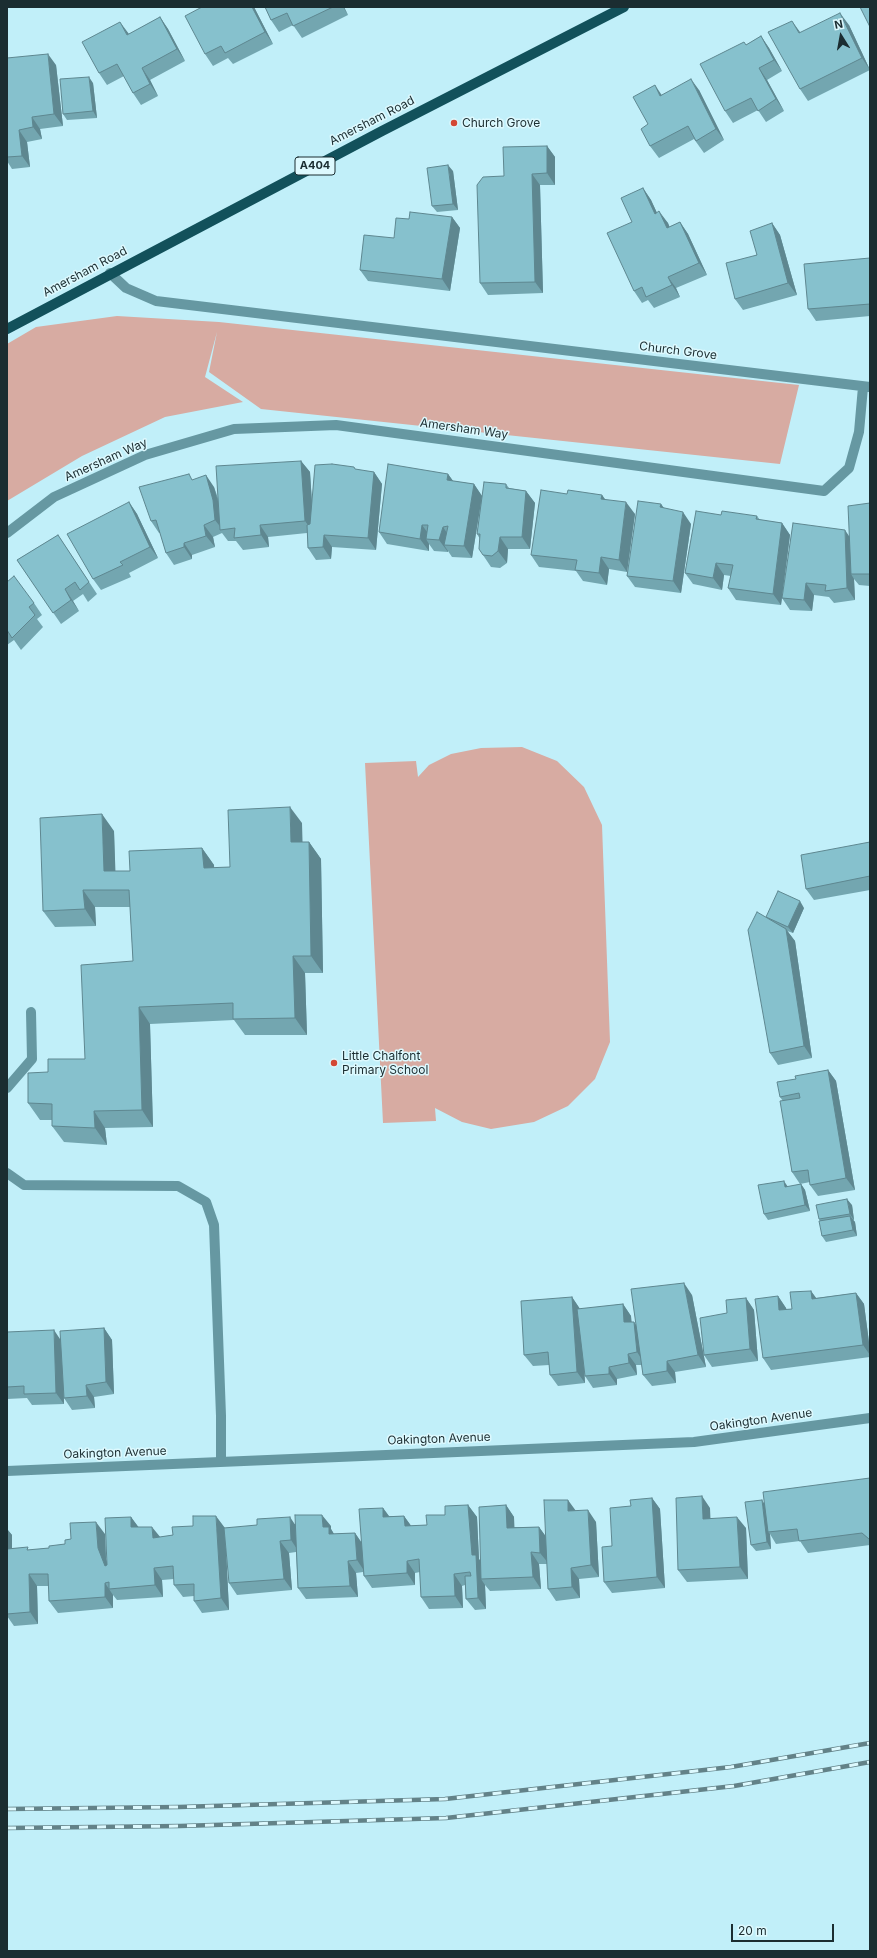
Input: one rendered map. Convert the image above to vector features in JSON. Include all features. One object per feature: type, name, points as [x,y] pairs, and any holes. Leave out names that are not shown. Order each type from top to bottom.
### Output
[{"type":"main road","name":"Amersham Road","points":[[7,329],[110,273],[624,7]]},
{"type":"street","name":"Church Grove","points":[[110,273],[126,288],[156,301],[867,387]]},
{"type":"street","name":"Amersham Way","points":[[7,533],[54,497],[145,455],[234,429],[336,425],[824,491],[849,468],[859,432],[867,387]]},
{"type":"street","points":[[7,1088],[32,1059],[31,1012]]},
{"type":"street","points":[[7,1173],[24,1185],[178,1186],[206,1202],[214,1225],[221,1416],[221,1461]]},
{"type":"street","name":"Oakington Avenue","points":[[7,1470],[694,1442],[870,1418]]},
{"type":"shaded area","points":[[117,316],[219,322],[799,385],[780,464],[261,409],[209,372],[217,332],[205,377],[243,402],[165,417],[82,456],[7,501],[7,344],[36,327]]},
{"type":"shaded area","points":[[522,747],[557,761],[584,787],[602,825],[610,1042],[595,1079],[568,1106],[534,1122],[491,1129],[462,1122],[435,1108],[436,1121],[383,1123],[365,763],[416,761],[418,777],[429,765],[451,754],[481,748]]},
{"type":"building","points":[[202,7],[252,7],[265,32],[225,53],[221,46],[205,54],[185,16]]},
{"type":"building","points":[[265,7],[333,7],[293,26],[287,13],[271,20]]},
{"type":"building","points":[[860,7],[870,7],[870,27]]},
{"type":"building","points":[[840,13],[862,58],[800,89],[768,32],[792,21],[799,33]]},
{"type":"building","points":[[160,17],[177,49],[142,68],[150,84],[133,93],[117,64],[99,73],[82,42],[120,22],[127,35]]},
{"type":"building","points":[[761,36],[774,60],[759,68],[776,99],[758,111],[751,98],[725,111],[700,64],[744,42],[746,45]]},
{"type":"building","points":[[48,54],[54,114],[32,117],[33,127],[19,130],[22,156],[7,157],[7,58]]},
{"type":"building","points":[[89,77],[93,111],[63,114],[60,79]]},
{"type":"building","points":[[691,79],[716,129],[696,141],[688,126],[650,146],[641,129],[648,124],[633,97],[655,85],[660,96]]},
{"type":"building","points":[[547,146],[547,173],[532,174],[535,282],[480,283],[477,185],[483,177],[504,176],[503,147]]},
{"type":"building","points":[[448,165],[453,204],[432,206],[427,168]]},
{"type":"building","points":[[643,188],[655,214],[659,211],[667,228],[680,222],[699,263],[668,277],[672,285],[646,297],[642,287],[634,291],[607,233],[632,222],[621,198]]},
{"type":"building","points":[[410,212],[452,217],[442,279],[360,270],[364,235],[394,238],[396,218],[409,219]]},
{"type":"building","points":[[772,223],[788,283],[735,299],[726,263],[757,255],[750,231]]},
{"type":"building","points":[[870,258],[870,304],[808,309],[804,264]]},
{"type":"building","points":[[301,461],[305,521],[260,525],[261,535],[234,538],[235,528],[220,530],[216,466]]},
{"type":"building","points":[[332,464],[374,472],[368,538],[324,535],[323,547],[308,548],[307,525],[310,524],[315,465]]},
{"type":"building","points":[[388,464],[448,474],[447,480],[474,484],[464,546],[444,545],[448,526],[443,527],[439,540],[426,539],[428,525],[422,525],[420,539],[379,532]]},
{"type":"building","points":[[189,474],[192,480],[206,475],[213,500],[215,520],[204,525],[206,536],[184,543],[184,547],[166,553],[156,520],[151,521],[139,487]]},
{"type":"building","points":[[484,482],[506,484],[506,488],[526,491],[522,537],[500,537],[498,551],[492,556],[483,555],[479,549],[480,534],[477,534]]},
{"type":"building","points":[[541,490],[567,494],[568,490],[602,495],[601,499],[626,502],[619,560],[601,557],[599,573],[575,570],[577,560],[531,555]]},
{"type":"building","points":[[638,501],[661,504],[660,507],[683,512],[673,581],[627,576]]},
{"type":"building","points":[[129,502],[150,547],[120,562],[123,565],[93,579],[67,534]]},
{"type":"building","points":[[870,503],[870,574],[851,574],[848,506]]},
{"type":"building","points":[[696,511],[721,515],[722,511],[757,516],[756,519],[782,523],[773,594],[728,588],[733,565],[716,563],[713,578],[685,573]]},
{"type":"building","points":[[793,523],[845,530],[847,588],[825,591],[826,585],[806,583],[804,600],[782,598]]},
{"type":"building","points":[[58,535],[89,582],[80,590],[75,582],[65,589],[71,600],[53,613],[17,560]]},
{"type":"building","points":[[14,576],[34,603],[29,607],[35,615],[12,638],[7,630],[7,582]]},
{"type":"building","points":[[290,807],[291,842],[309,842],[311,956],[293,956],[295,1018],[233,1019],[233,1003],[139,1007],[142,1110],[94,1111],[95,1128],[52,1126],[52,1104],[28,1103],[28,1073],[48,1072],[48,1059],[85,1059],[81,965],[133,961],[129,890],[83,890],[85,909],[43,911],[40,818],[102,814],[104,871],[130,871],[129,851],[202,848],[204,868],[230,867],[228,810]]},
{"type":"building","points":[[870,842],[870,876],[806,889],[801,855]]},
{"type":"building","points":[[778,891],[800,901],[788,927],[766,917]]},
{"type":"building","points":[[757,912],[786,929],[804,1046],[770,1053],[748,930]]},
{"type":"building","points":[[828,1070],[846,1178],[810,1185],[808,1170],[792,1172],[780,1101],[800,1098],[799,1093],[780,1097],[777,1082],[796,1079],[795,1076]]},
{"type":"building","points":[[784,1181],[785,1187],[801,1184],[805,1205],[764,1214],[758,1185]]},
{"type":"building","points":[[847,1199],[850,1214],[819,1219],[816,1205]]},
{"type":"building","points":[[850,1216],[853,1230],[822,1236],[819,1221]]},
{"type":"building","points":[[684,1283],[698,1355],[667,1361],[667,1371],[643,1375],[631,1289]]},
{"type":"building","points":[[811,1291],[812,1299],[856,1293],[863,1345],[763,1358],[755,1299],[778,1296],[779,1310],[792,1309],[790,1292]]},
{"type":"building","points":[[572,1297],[577,1372],[550,1375],[548,1352],[524,1355],[521,1301]]},
{"type":"building","points":[[746,1298],[750,1349],[704,1355],[700,1318],[727,1313],[726,1300]]},
{"type":"building","points":[[623,1304],[624,1322],[634,1322],[637,1352],[628,1354],[629,1363],[609,1367],[609,1374],[585,1376],[577,1309]]},
{"type":"building","points":[[104,1328],[106,1382],[86,1385],[87,1396],[64,1398],[60,1331]]},
{"type":"building","points":[[54,1330],[56,1393],[24,1394],[24,1386],[7,1387],[7,1332]]},
{"type":"building","points":[[870,1478],[870,1539],[862,1533],[799,1541],[797,1529],[768,1532],[763,1492]]},
{"type":"building","points":[[702,1496],[703,1519],[737,1517],[740,1567],[678,1570],[676,1498]]},
{"type":"building","points":[[652,1498],[657,1577],[604,1582],[602,1547],[612,1546],[610,1508],[631,1506],[630,1500]]},
{"type":"building","points":[[544,1500],[568,1500],[568,1511],[588,1510],[591,1565],[571,1568],[572,1587],[548,1589]]},
{"type":"building","points":[[762,1500],[767,1542],[751,1545],[745,1502]]},
{"type":"building","points":[[468,1505],[472,1555],[476,1555],[478,1598],[466,1599],[465,1576],[471,1576],[470,1572],[454,1574],[455,1596],[421,1597],[419,1559],[407,1561],[407,1573],[364,1576],[359,1509],[383,1508],[383,1517],[404,1516],[405,1526],[427,1525],[426,1515],[445,1515],[445,1506]]},
{"type":"building","points":[[506,1505],[507,1528],[539,1527],[540,1553],[531,1552],[533,1577],[481,1579],[479,1507]]},
{"type":"building","points":[[295,1515],[322,1515],[323,1527],[329,1527],[329,1534],[355,1533],[357,1560],[348,1561],[350,1586],[298,1588]]},
{"type":"building","points":[[193,1516],[216,1516],[221,1598],[194,1601],[194,1584],[174,1585],[173,1566],[154,1568],[155,1585],[109,1589],[109,1582],[105,1583],[105,1597],[49,1601],[48,1574],[29,1574],[30,1612],[7,1614],[7,1549],[28,1547],[27,1550],[49,1548],[49,1546],[65,1544],[65,1540],[71,1539],[70,1523],[96,1522],[98,1548],[105,1566],[107,1565],[105,1518],[131,1517],[131,1527],[152,1527],[153,1538],[173,1535],[172,1527],[193,1526]]},
{"type":"building","points":[[290,1517],[291,1540],[280,1541],[284,1579],[229,1583],[224,1528],[257,1525],[257,1519]]},
{"type":"railway","points":[[7,1809],[179,1807],[445,1799],[731,1767],[870,1743]]},
{"type":"railway","points":[[7,1828],[180,1826],[446,1818],[734,1786],[870,1762]]},
{"type":"place","name":"Church Grove","points":[[454,123]]},
{"type":"place","name":"Little Chalfont Primary School","points":[[334,1063]]}]
